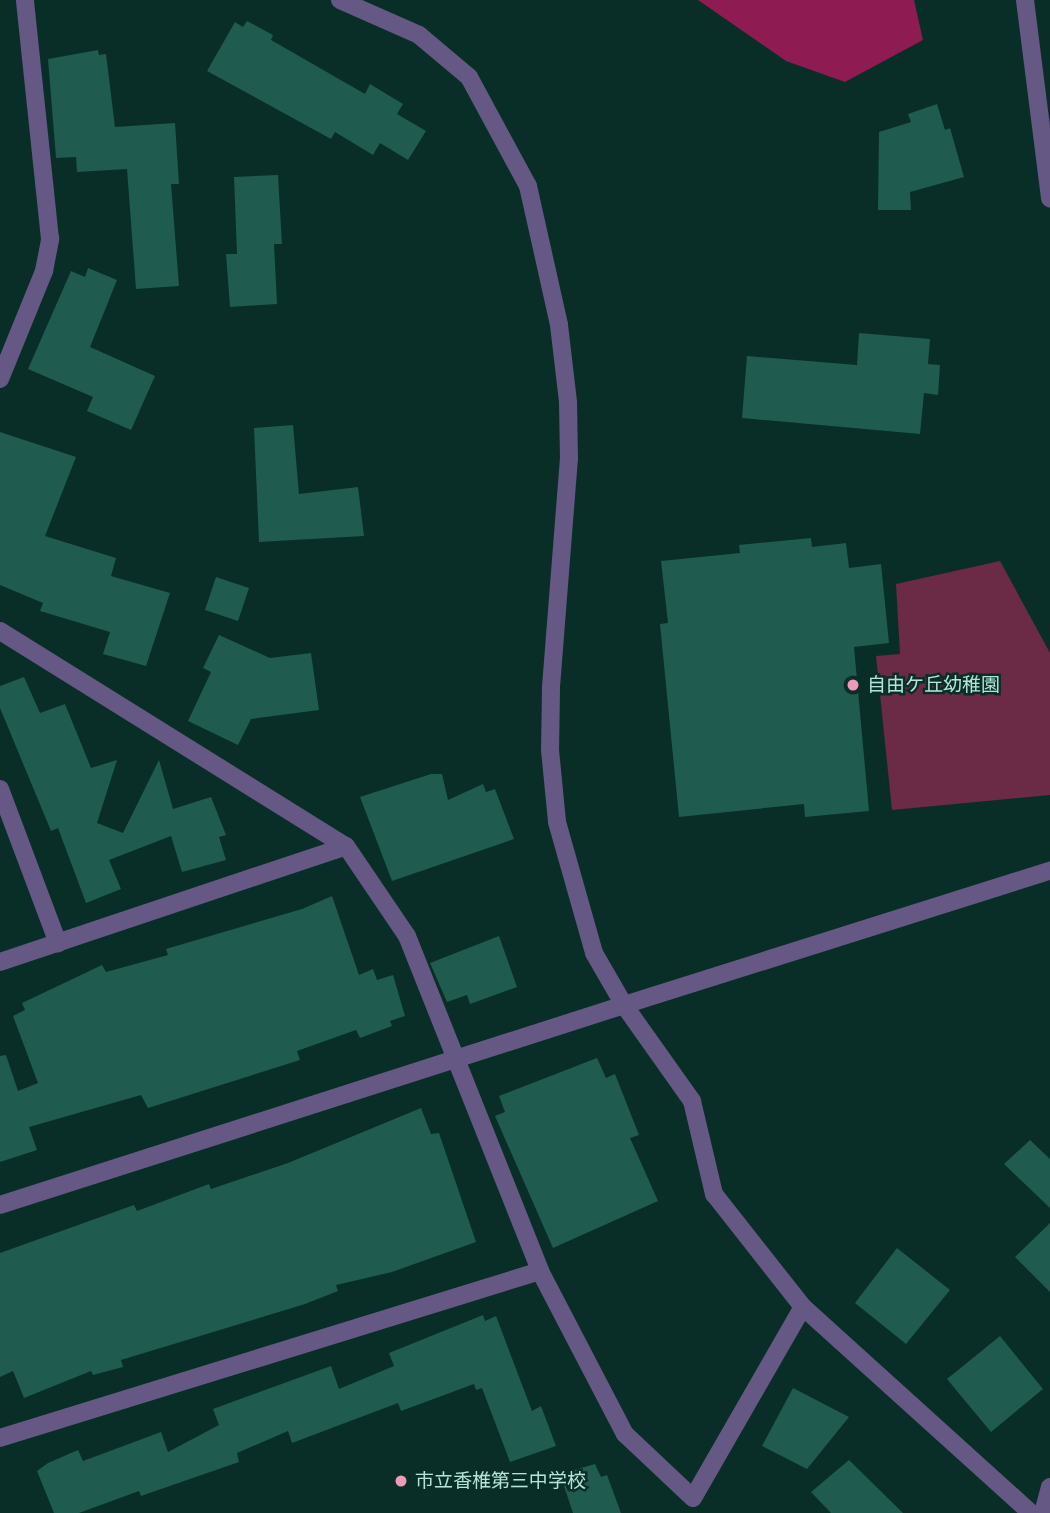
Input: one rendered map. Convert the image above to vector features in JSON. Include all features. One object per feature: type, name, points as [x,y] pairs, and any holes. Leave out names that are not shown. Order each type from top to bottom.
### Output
[{"type":"street","points":[[0,379],[44,271],[50,239],[25,0]]},
{"type":"street","points":[[340,0],[419,35],[469,77],[501,129],[528,186],[559,325],[568,402],[569,458],[551,689],[557,822],[594,953],[624,1005],[692,1101],[714,1194],[803,1307],[1031,1513]]},
{"type":"street","points":[[1025,0],[1050,198]]},
{"type":"street","points":[[0,631],[346,846],[407,936],[540,1271],[625,1434],[693,1498],[803,1307]]},
{"type":"street","points":[[0,789],[58,943]]},
{"type":"street","points":[[0,962],[346,846]]},
{"type":"street","points":[[0,1205],[1050,871]]},
{"type":"street","points":[[0,1438],[540,1271]]},
{"type":"street","points":[[1043,1513],[1050,1488]]},
{"type":"shaded area","points":[[698,0],[914,0],[923,40],[845,82],[786,61]]},
{"type":"shaded area","points":[[1000,561],[1050,653],[1050,795],[892,810],[876,656],[900,654],[896,584]]},
{"type":"building","points":[[247,21],[273,35],[271,40],[365,94],[370,84],[403,104],[397,114],[426,131],[408,160],[380,143],[373,155],[335,132],[331,139],[207,71],[235,22],[243,27]]},
{"type":"building","points":[[98,50],[99,55],[106,54],[115,127],[175,123],[179,184],[171,184],[179,286],[136,289],[127,169],[77,172],[76,157],[56,158],[48,59]]},
{"type":"building","points":[[937,104],[945,130],[950,128],[964,177],[910,192],[911,210],[878,210],[879,132],[911,122],[908,114]]},
{"type":"building","points":[[278,175],[282,244],[274,244],[277,304],[230,307],[226,254],[237,254],[234,177]]},
{"type":"building","points":[[88,268],[117,280],[90,347],[155,376],[131,430],[87,411],[93,397],[28,369],[71,271],[85,277]]},
{"type":"building","points":[[859,333],[930,339],[928,364],[940,365],[938,395],[924,393],[920,434],[742,418],[747,356],[857,365]]},
{"type":"building","points":[[293,425],[299,494],[358,487],[364,536],[259,542],[254,428]]},
{"type":"building","points":[[0,432],[76,457],[45,536],[116,558],[111,576],[170,593],[146,666],[103,654],[110,632],[40,611],[43,603],[0,585]]},
{"type":"building","points":[[811,538],[812,547],[846,543],[849,568],[881,564],[889,643],[854,647],[869,811],[805,817],[804,804],[679,817],[660,624],[668,623],[661,561],[740,553],[739,545]]},
{"type":"building","points":[[216,577],[249,588],[238,621],[205,610]]},
{"type":"building","points":[[219,635],[270,658],[311,653],[319,710],[251,719],[238,745],[188,721],[211,672],[203,668]]},
{"type":"building","points":[[24,677],[40,713],[65,704],[91,768],[117,760],[97,823],[123,833],[159,760],[173,809],[211,797],[226,835],[219,837],[226,860],[182,872],[171,836],[109,860],[121,889],[86,903],[58,828],[51,831],[0,708],[0,686]]},
{"type":"building","points":[[431,774],[442,774],[448,800],[483,784],[486,792],[495,789],[514,839],[392,881],[360,797]]},
{"type":"building","points":[[332,896],[359,975],[373,969],[377,980],[393,975],[405,1016],[390,1021],[392,1026],[360,1038],[356,1030],[297,1051],[300,1060],[148,1108],[141,1095],[29,1127],[37,1150],[0,1162],[0,1056],[6,1055],[18,1091],[38,1083],[13,1016],[25,1010],[22,1003],[102,965],[106,972],[168,955],[166,949],[302,909]]},
{"type":"building","points":[[499,936],[517,987],[470,1004],[467,995],[447,1002],[430,963]]},
{"type":"building","points":[[597,1058],[606,1078],[615,1074],[639,1135],[630,1138],[658,1201],[553,1248],[495,1116],[505,1112],[499,1096]]},
{"type":"building","points":[[421,1108],[431,1134],[439,1133],[476,1242],[392,1272],[336,1285],[338,1291],[305,1304],[121,1360],[123,1367],[93,1375],[91,1371],[24,1398],[13,1371],[0,1377],[0,1253],[134,1205],[137,1211],[209,1184],[211,1189],[288,1163]]},
{"type":"building","points":[[1030,1140],[1050,1159],[1050,1208],[1004,1164]]},
{"type":"building","points":[[1050,1223],[1050,1292],[1015,1257]]},
{"type":"building","points":[[897,1248],[950,1290],[906,1344],[855,1303]]},
{"type":"building","points":[[483,1315],[485,1321],[496,1316],[532,1411],[541,1406],[556,1446],[510,1462],[482,1388],[476,1390],[474,1384],[401,1411],[398,1403],[292,1443],[288,1431],[237,1453],[239,1462],[141,1496],[139,1491],[79,1513],[54,1513],[37,1471],[48,1463],[78,1450],[83,1461],[161,1432],[168,1452],[219,1425],[213,1409],[331,1366],[339,1389],[394,1366],[389,1353]]},
{"type":"building","points":[[1000,1336],[1043,1389],[991,1432],[947,1379]]},
{"type":"building","points":[[793,1388],[849,1417],[807,1469],[762,1446]]},
{"type":"building","points":[[849,1460],[903,1513],[831,1513],[811,1492]]},
{"type":"building","points":[[595,1464],[601,1477],[607,1475],[621,1513],[573,1513],[560,1474]]},
{"type":"place","name":"自由ケ丘幼稚園","points":[[853,685]]},
{"type":"place","name":"市立香椎第三中学校","points":[[401,1481]]}]
